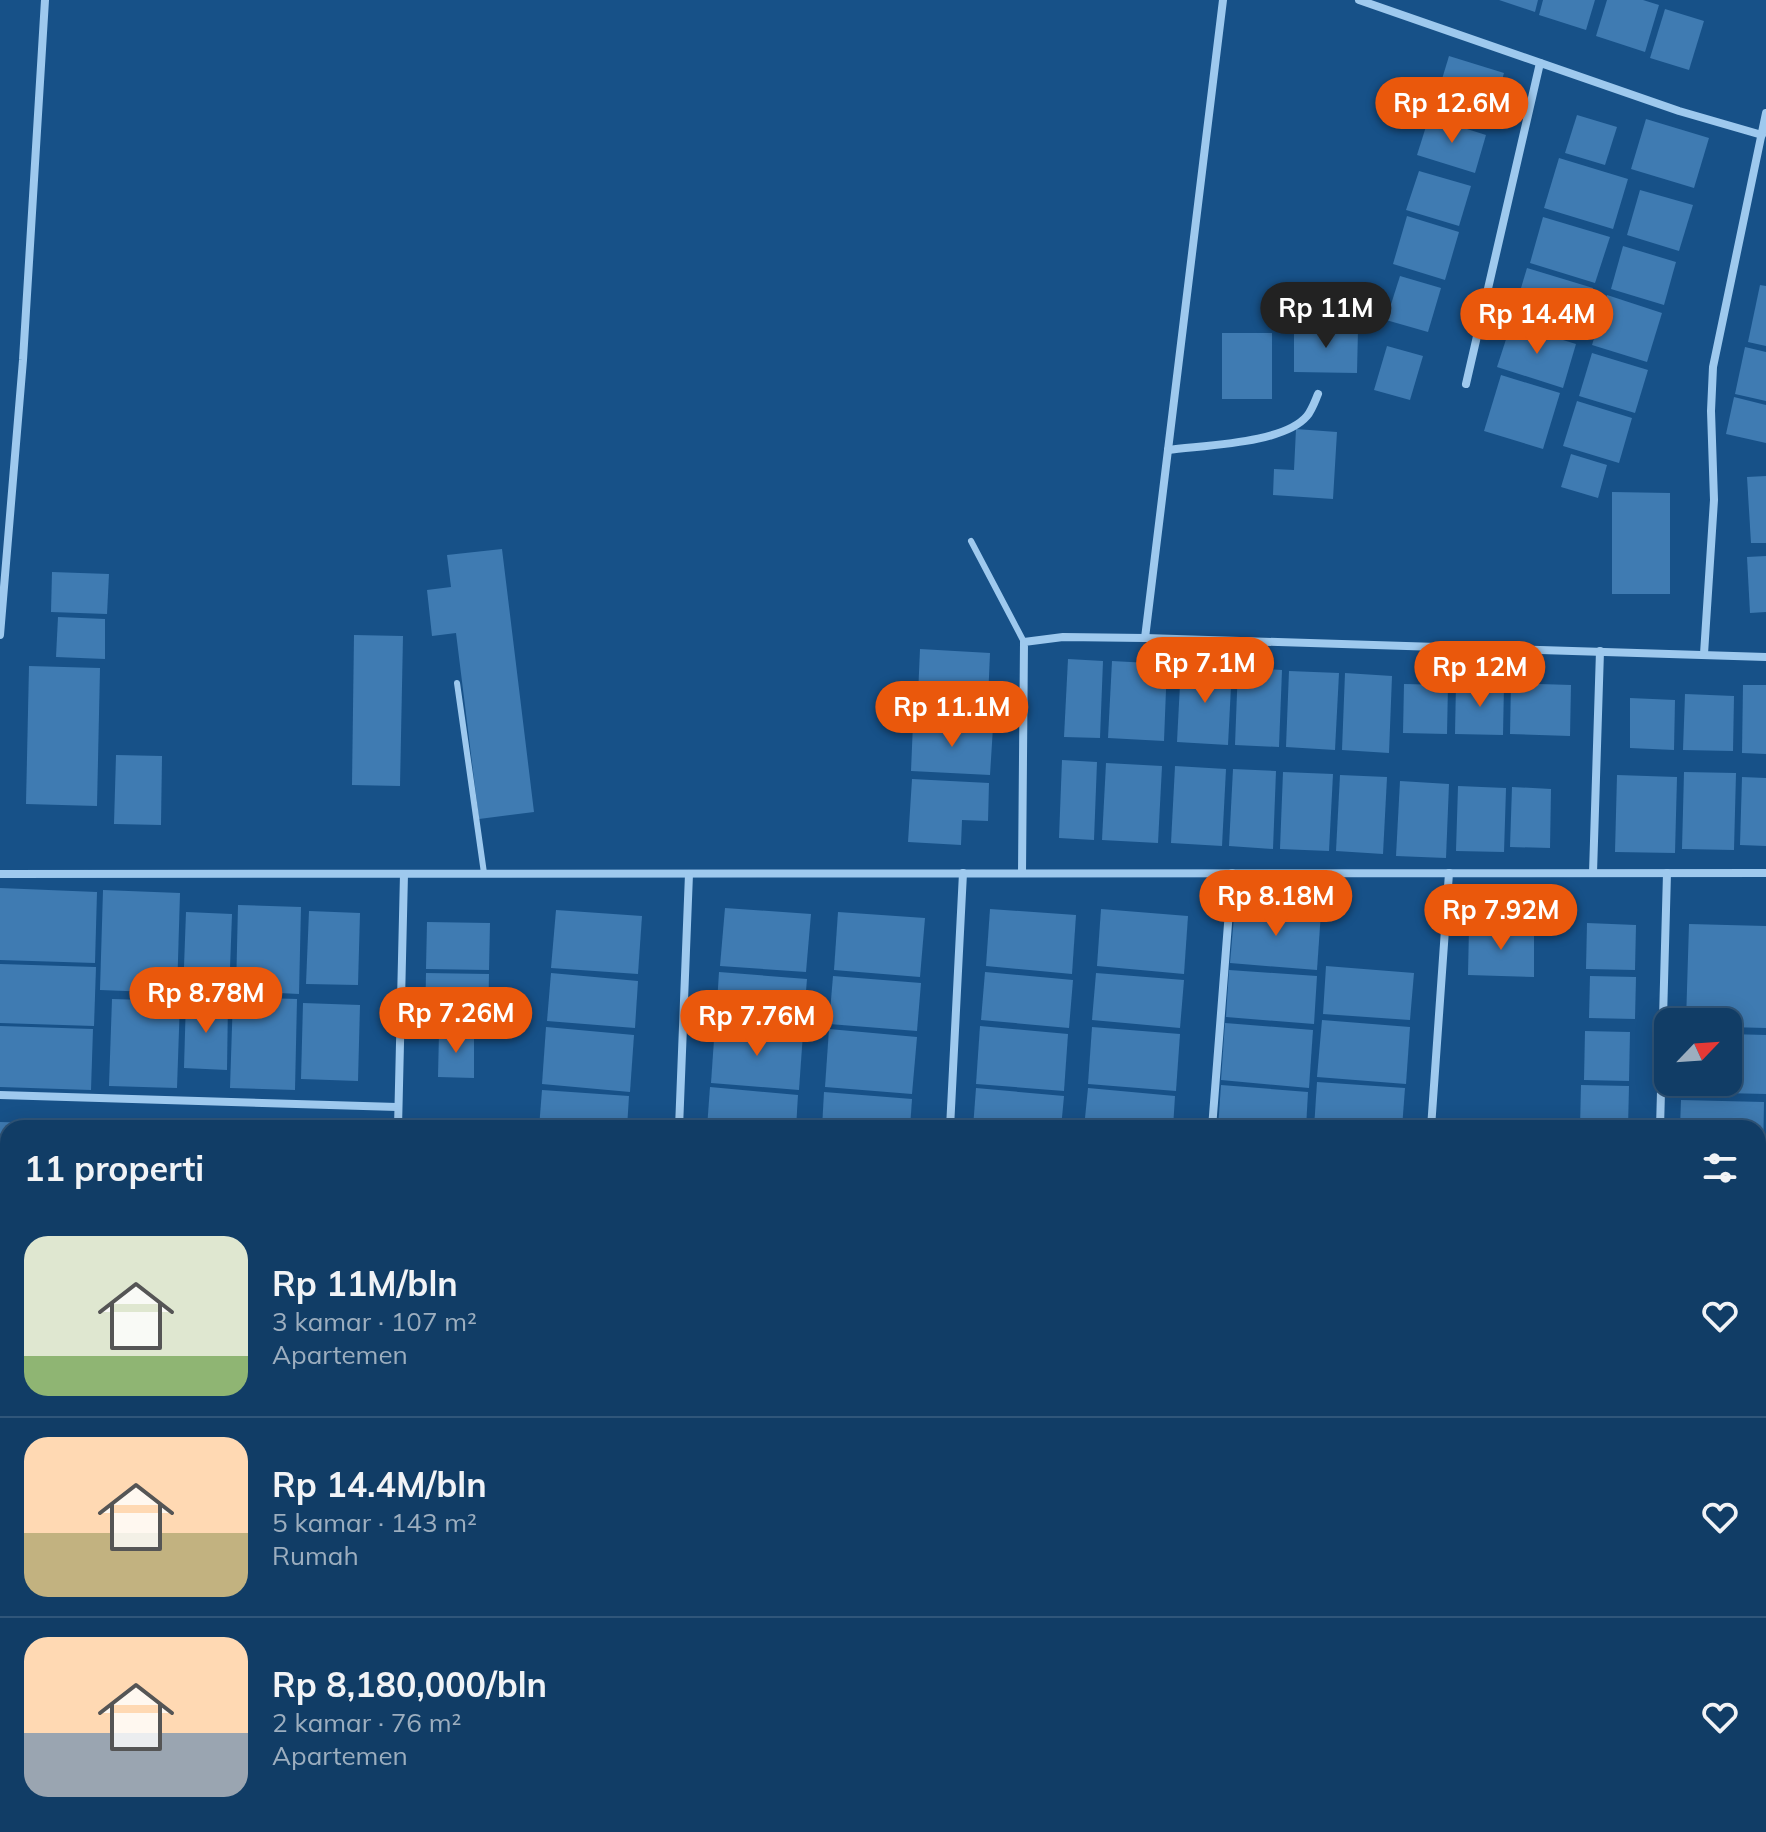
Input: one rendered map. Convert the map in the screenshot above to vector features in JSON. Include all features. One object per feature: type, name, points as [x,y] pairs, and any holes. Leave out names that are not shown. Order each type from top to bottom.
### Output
[{"type":"street","points":[[0,635],[23,360],[45,0]]},
{"type":"street","points":[[1145,638],[1223,0]]},
{"type":"street","points":[[1359,0],[1679,111],[1762,135]]},
{"type":"street","points":[[1466,384],[1540,63]]},
{"type":"street","points":[[1704,654],[1714,500],[1713,367],[1766,113]]},
{"type":"street","points":[[1168,450],[1276,436],[1294,428],[1308,415],[1318,394]]},
{"type":"street","points":[[1022,873],[1024,642],[1063,637],[1145,638],[1766,657]]},
{"type":"street","points":[[1593,873],[1600,651]]},
{"type":"street","points":[[950,1120],[963,873]]},
{"type":"street","points":[[1213,1120],[1232,873]]},
{"type":"street","points":[[1432,1120],[1449,873]]},
{"type":"street","points":[[1660,1120],[1667,873]]},
{"type":"street","points":[[0,874],[1766,873]]},
{"type":"street","points":[[398,1120],[404,874]]},
{"type":"street","points":[[679,1120],[689,874]]},
{"type":"street","points":[[0,1095],[397,1107]]},
{"type":"lane","points":[[971,541],[1024,642]]},
{"type":"lane","points":[[457,683],[484,873]]},
{"type":"building","points":[[1499,0],[1538,0],[1535,12]]},
{"type":"building","points":[[1543,0],[1595,0],[1586,30],[1539,15]]},
{"type":"building","points":[[1607,0],[1643,0],[1659,5],[1645,52],[1596,36]]},
{"type":"building","points":[[1665,9],[1704,21],[1689,70],[1650,58]]},
{"type":"building","points":[[1449,56],[1504,73],[1488,129],[1432,112]]},
{"type":"building","points":[[1577,115],[1617,127],[1605,165],[1565,153]]},
{"type":"building","points":[[1429,117],[1486,135],[1475,173],[1417,155]]},
{"type":"building","points":[[1646,119],[1709,138],[1694,188],[1631,169]]},
{"type":"building","points":[[1559,158],[1628,179],[1613,229],[1544,208]]},
{"type":"building","points":[[1419,171],[1471,186],[1459,226],[1406,210]]},
{"type":"building","points":[[1640,190],[1693,205],[1679,251],[1627,235]]},
{"type":"building","points":[[1407,216],[1459,232],[1445,280],[1393,264]]},
{"type":"building","points":[[1543,217],[1610,237],[1595,283],[1530,263]]},
{"type":"building","points":[[1623,246],[1676,262],[1664,305],[1611,289]]},
{"type":"building","points":[[1527,268],[1593,288],[1578,335],[1513,315]]},
{"type":"building","points":[[1400,276],[1441,288],[1428,332],[1386,320]]},
{"type":"building","points":[[1760,285],[1766,286],[1766,346],[1748,342]]},
{"type":"building","points":[[1607,295],[1662,313],[1647,362],[1592,345]]},
{"type":"building","points":[[1511,324],[1576,344],[1563,388],[1497,367]]},
{"type":"building","points":[[1294,328],[1358,329],[1357,373],[1294,372]]},
{"type":"building","points":[[1222,333],[1272,333],[1272,399],[1222,399]]},
{"type":"building","points":[[1387,346],[1423,356],[1410,400],[1374,390]]},
{"type":"building","points":[[1745,347],[1766,352],[1766,401],[1735,394]]},
{"type":"building","points":[[1592,353],[1648,370],[1635,413],[1579,396]]},
{"type":"building","points":[[1501,375],[1560,393],[1543,449],[1484,431]]},
{"type":"building","points":[[1734,397],[1766,405],[1766,443],[1726,434]]},
{"type":"building","points":[[1577,401],[1632,418],[1619,463],[1563,446]]},
{"type":"building","points":[[1296,429],[1337,432],[1333,499],[1273,495],[1274,469],[1294,470]]},
{"type":"building","points":[[1571,454],[1607,465],[1598,498],[1561,487]]},
{"type":"building","points":[[1766,476],[1766,543],[1751,543],[1747,477]]},
{"type":"building","points":[[1612,492],[1670,493],[1670,594],[1612,594]]},
{"type":"building","points":[[502,549],[534,812],[479,819],[456,633],[432,636],[427,590],[451,587],[447,555]]},
{"type":"building","points":[[1766,556],[1766,612],[1750,613],[1747,557]]},
{"type":"building","points":[[52,572],[109,574],[107,614],[51,612]]},
{"type":"building","points":[[58,617],[105,619],[105,659],[56,657]]},
{"type":"building","points":[[354,635],[403,636],[400,786],[352,785]]},
{"type":"building","points":[[920,649],[990,653],[987,723],[917,719]]},
{"type":"building","points":[[1068,659],[1103,661],[1100,738],[1064,737]]},
{"type":"building","points":[[1112,661],[1167,664],[1164,741],[1108,738]]},
{"type":"building","points":[[1181,665],[1232,667],[1228,745],[1177,742]]},
{"type":"building","points":[[29,666],[100,668],[97,806],[26,804]]},
{"type":"building","points":[[1238,667],[1282,670],[1279,747],[1235,745]]},
{"type":"building","points":[[1289,671],[1339,673],[1335,750],[1286,747]]},
{"type":"building","points":[[1345,673],[1392,676],[1389,753],[1342,750]]},
{"type":"building","points":[[1456,683],[1504,684],[1503,735],[1455,734]]},
{"type":"building","points":[[1511,683],[1571,685],[1570,736],[1510,734]]},
{"type":"building","points":[[1404,684],[1448,685],[1447,734],[1403,733]]},
{"type":"building","points":[[1743,685],[1766,685],[1766,754],[1742,753]]},
{"type":"building","points":[[1685,694],[1734,696],[1733,751],[1683,750]]},
{"type":"building","points":[[1630,698],[1675,700],[1674,750],[1630,748]]},
{"type":"building","points":[[913,723],[993,727],[990,775],[911,771]]},
{"type":"building","points":[[116,755],[162,756],[161,825],[114,824]]},
{"type":"building","points":[[1062,760],[1097,762],[1094,840],[1059,838]]},
{"type":"building","points":[[1106,763],[1162,766],[1158,843],[1102,840]]},
{"type":"building","points":[[1175,766],[1226,769],[1222,846],[1171,843]]},
{"type":"building","points":[[1233,769],[1276,771],[1273,849],[1229,846]]},
{"type":"building","points":[[1283,772],[1333,774],[1329,851],[1280,849]]},
{"type":"building","points":[[1684,772],[1736,773],[1734,850],[1682,849]]},
{"type":"building","points":[[1340,775],[1387,777],[1383,854],[1336,851]]},
{"type":"building","points":[[1617,775],[1677,777],[1675,853],[1615,852]]},
{"type":"building","points":[[1742,777],[1766,778],[1766,846],[1740,845]]},
{"type":"building","points":[[912,779],[989,783],[988,821],[962,820],[961,845],[908,842]]},
{"type":"building","points":[[1400,781],[1449,784],[1446,858],[1396,856]]},
{"type":"building","points":[[1458,786],[1506,788],[1504,852],[1456,851]]},
{"type":"building","points":[[1512,787],[1551,789],[1550,848],[1510,847]]},
{"type":"building","points":[[0,888],[97,892],[95,963],[0,960]]},
{"type":"building","points":[[103,890],[180,893],[177,993],[100,990]]},
{"type":"building","points":[[238,905],[301,907],[299,994],[236,991]]},
{"type":"building","points":[[1235,905],[1321,912],[1317,970],[1230,963]]},
{"type":"building","points":[[725,908],[811,914],[806,972],[720,966]]},
{"type":"building","points":[[990,909],[1076,915],[1072,974],[986,966]]},
{"type":"building","points":[[1101,909],[1188,916],[1184,974],[1097,966]]},
{"type":"building","points":[[556,910],[642,916],[638,974],[551,968]]},
{"type":"building","points":[[309,911],[360,913],[358,985],[306,984]]},
{"type":"building","points":[[186,912],[232,914],[229,996],[183,994]]},
{"type":"building","points":[[838,912],[925,918],[920,977],[834,970]]},
{"type":"building","points":[[427,922],[490,923],[489,970],[426,969]]},
{"type":"building","points":[[1587,923],[1636,925],[1635,970],[1586,969]]},
{"type":"building","points":[[1689,924],[1766,926],[1766,1028],[1742,1027],[1742,1008],[1686,1008]]},
{"type":"building","points":[[1469,927],[1534,929],[1534,977],[1468,975]]},
{"type":"building","points":[[0,964],[96,967],[94,1026],[0,1023]]},
{"type":"building","points":[[1326,966],[1414,973],[1410,1020],[1323,1014]]},
{"type":"building","points":[[1229,970],[1317,976],[1314,1024],[1226,1017]]},
{"type":"building","points":[[719,972],[807,979],[803,1027],[716,1019]]},
{"type":"building","points":[[985,972],[1073,980],[1069,1028],[981,1020]]},
{"type":"building","points":[[426,973],[489,974],[488,1025],[425,1024]]},
{"type":"building","points":[[551,973],[638,981],[635,1028],[547,1021]]},
{"type":"building","points":[[1096,973],[1184,980],[1180,1028],[1092,1020]]},
{"type":"building","points":[[833,976],[921,983],[917,1031],[829,1024]]},
{"type":"building","points":[[1590,976],[1636,977],[1635,1019],[1589,1018]]},
{"type":"building","points":[[233,997],[297,999],[295,1090],[230,1088]]},
{"type":"building","points":[[112,999],[180,1001],[177,1088],[109,1086]]},
{"type":"building","points":[[186,999],[228,1001],[227,1070],[184,1068]]},
{"type":"building","points":[[303,1003],[360,1005],[358,1081],[301,1079]]},
{"type":"building","points":[[1322,1020],[1410,1027],[1406,1084],[1317,1077]]},
{"type":"building","points":[[1225,1023],[1313,1030],[1309,1088],[1221,1080]]},
{"type":"building","points":[[715,1025],[803,1033],[799,1090],[711,1083]]},
{"type":"building","points":[[0,1026],[93,1029],[91,1090],[0,1087]]},
{"type":"building","points":[[980,1026],[1068,1034],[1064,1091],[976,1084]]},
{"type":"building","points":[[546,1027],[634,1035],[630,1092],[542,1084]]},
{"type":"building","points":[[1092,1027],[1180,1034],[1176,1091],[1088,1084]]},
{"type":"building","points":[[829,1029],[917,1037],[912,1094],[825,1087]]},
{"type":"building","points":[[1585,1031],[1630,1032],[1629,1081],[1584,1080]]},
{"type":"building","points":[[439,1032],[474,1032],[474,1078],[438,1077]]},
{"type":"building","points":[[1742,1034],[1766,1035],[1766,1094],[1742,1093]]},
{"type":"building","points":[[1317,1082],[1405,1088],[1403,1120],[1315,1120]]},
{"type":"building","points":[[1221,1085],[1308,1092],[1306,1120],[1219,1120]]},
{"type":"building","points":[[1581,1085],[1629,1086],[1628,1120],[1580,1120]]},
{"type":"building","points":[[710,1087],[798,1095],[796,1120],[708,1120]]},
{"type":"building","points":[[976,1088],[1064,1096],[1062,1120],[974,1120]]},
{"type":"building","points":[[1088,1088],[1175,1096],[1174,1120],[1085,1120]]},
{"type":"building","points":[[542,1090],[629,1096],[628,1120],[540,1120]]},
{"type":"building","points":[[824,1092],[912,1099],[911,1120],[822,1120]]},
{"type":"building","points":[[1681,1100],[1764,1102],[1764,1120],[1680,1120]]}]
